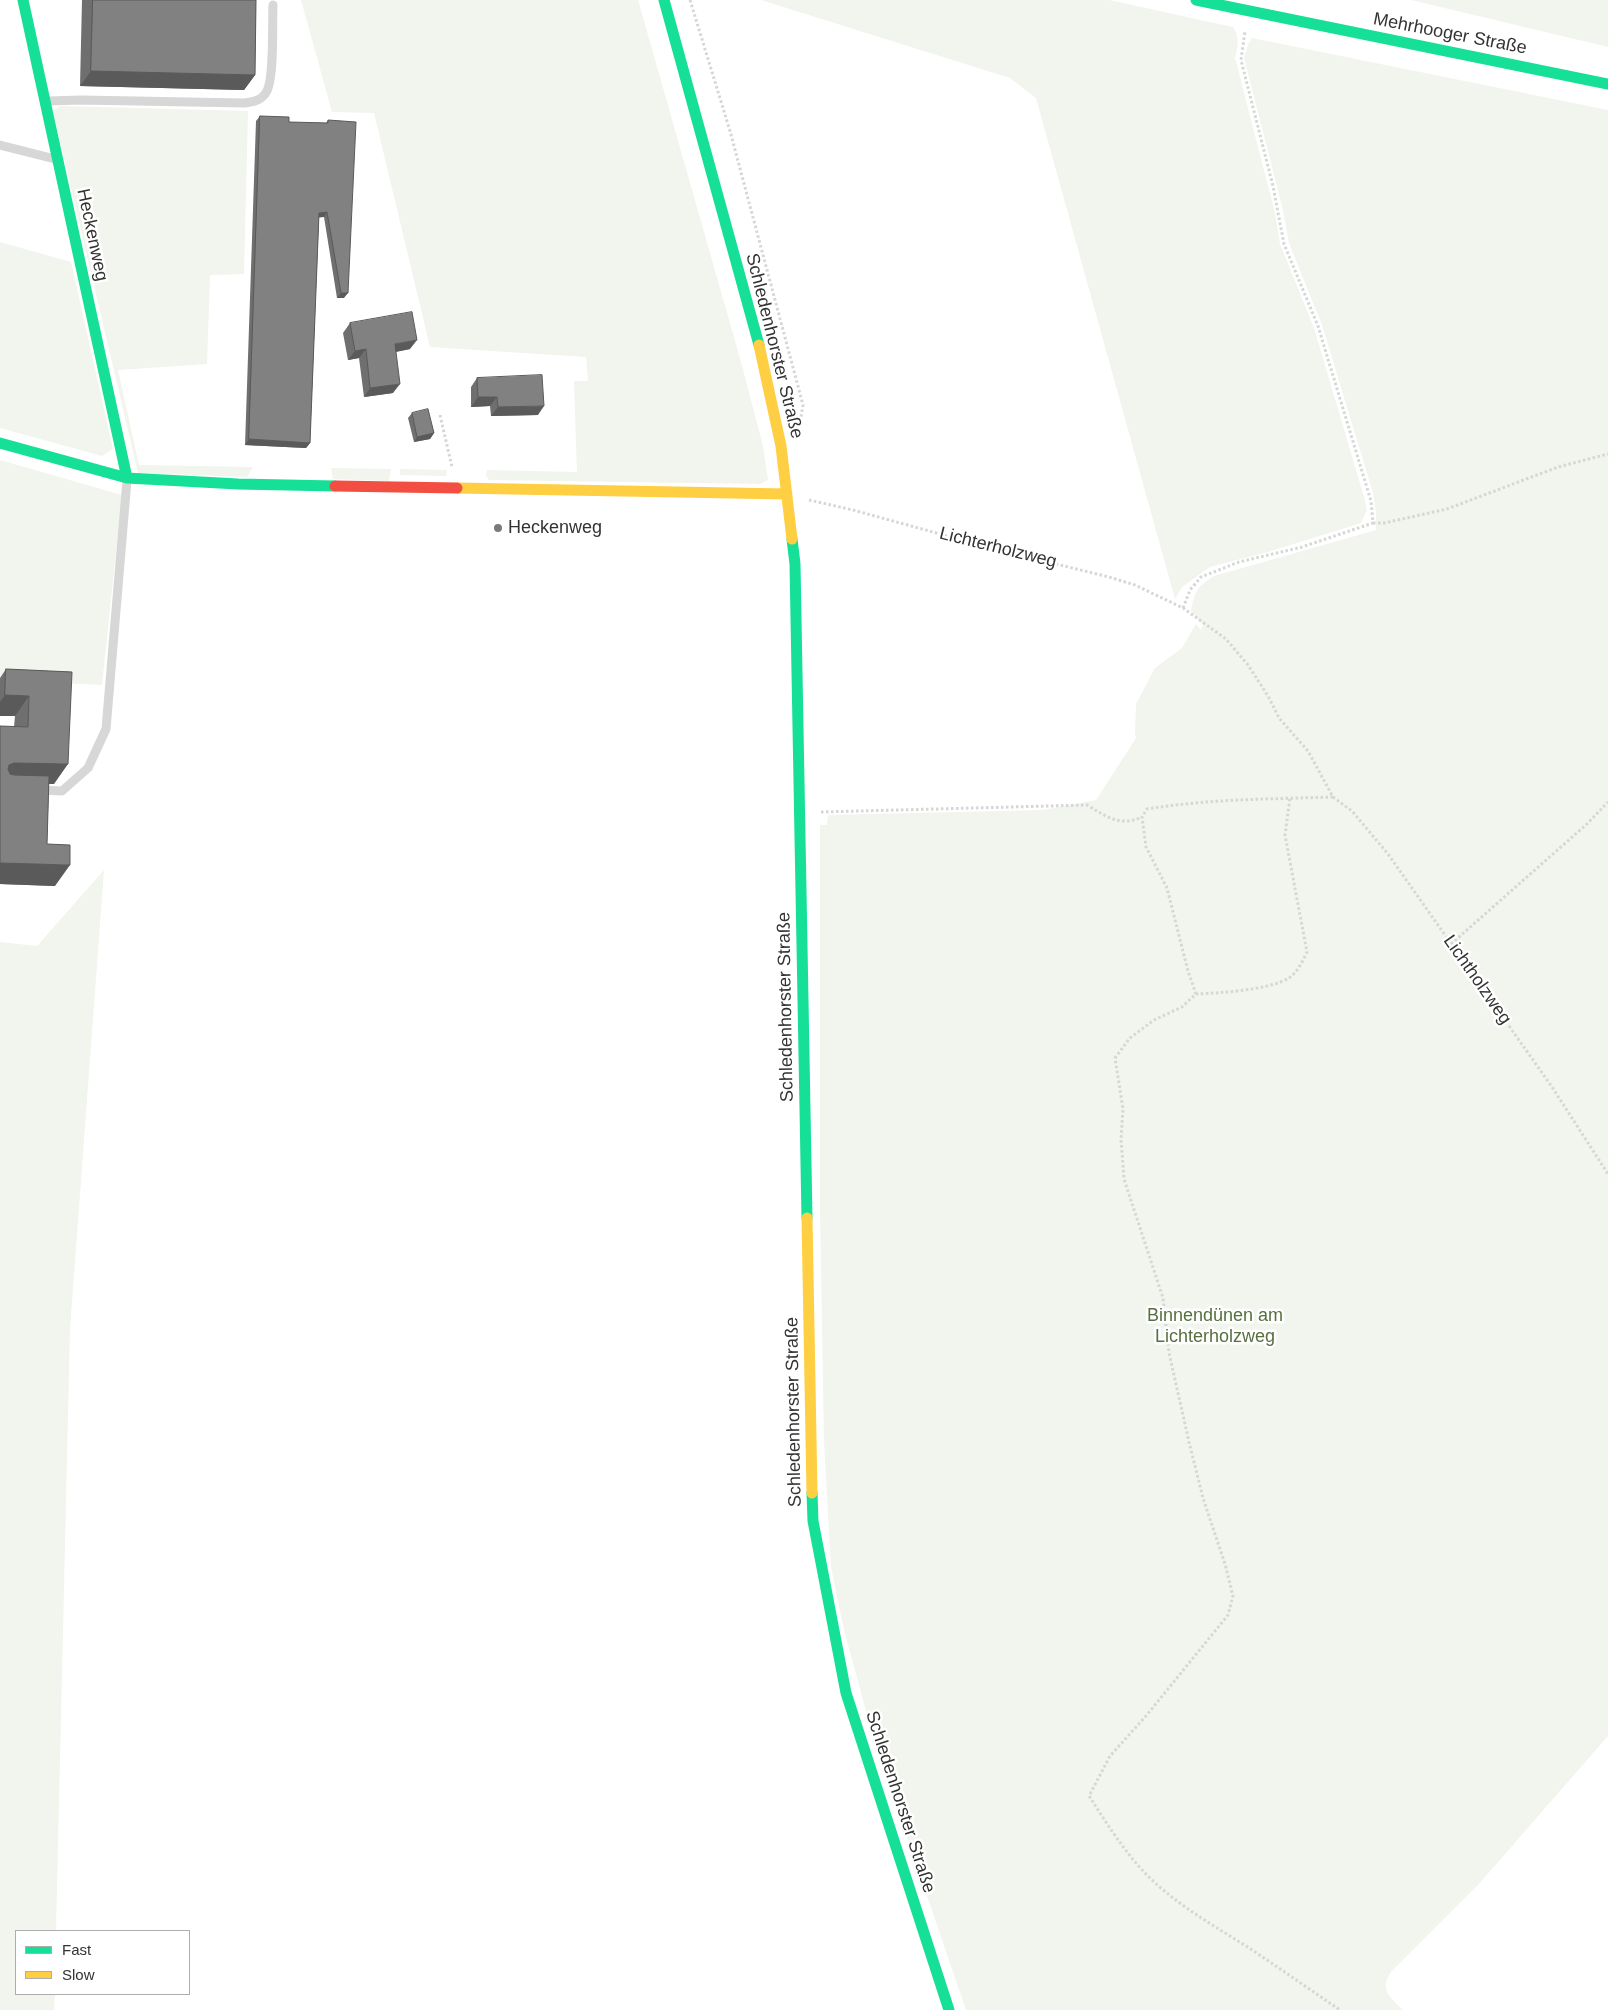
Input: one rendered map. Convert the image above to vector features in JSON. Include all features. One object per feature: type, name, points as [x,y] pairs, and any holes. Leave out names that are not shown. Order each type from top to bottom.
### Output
[{"type":"street","name":"Heckenweg","points":[[23,0],[127,478]]},
{"type":"street","name":"Schledenhorster Straße","points":[[664,0],[765,368],[781,446],[795,564],[813,1522],[846,1693],[949,2010]]},
{"type":"street","name":"Mehrhooger Straße","points":[[1196,0],[1608,84]]},
{"type":"street","points":[[0,443],[127,478],[238,484],[787,494]]},
{"type":"lane","points":[[45,102],[81,100],[244,103],[258,100],[267,93],[271,81],[273,6]]},
{"type":"lane","points":[[0,145],[58,160]]},
{"type":"lane","points":[[27,790],[62,791],[88,768],[106,729],[127,478]]},
{"type":"path","points":[[690,0],[730,131],[803,405],[799,431]]},
{"type":"path","points":[[1247,10],[1241,60],[1273,186],[1284,244],[1318,326],[1372,501],[1373,523]]},
{"type":"path","points":[[440,415],[449,448],[456,488]]},
{"type":"path","points":[[1183,608],[1190,590],[1201,577],[1240,562],[1302,547],[1373,523],[1384,523],[1447,509],[1558,467],[1608,454]]},
{"type":"path","points":[[807,492],[809,510]]},
{"type":"path","name":"Lichterholzweg","points":[[808,500],[853,510],[991,548],[1109,576],[1136,585],[1183,608],[1226,639],[1248,665],[1268,696],[1279,718],[1308,751],[1333,797]]},
{"type":"path","points":[[800,815],[820,812],[1087,805],[1100,813],[1122,822],[1131,822],[1142,817],[1147,809],[1177,804],[1333,797]]},
{"type":"path","name":"Lichtholzweg","points":[[1333,797],[1352,811],[1388,854],[1552,1087],[1608,1174]]},
{"type":"path","points":[[1290,798],[1285,835],[1307,952],[1300,966],[1290,978],[1268,984],[1235,992],[1196,994],[1182,1007],[1154,1020],[1130,1038],[1115,1058],[1123,1109],[1121,1138],[1124,1179],[1163,1298],[1169,1353],[1189,1442],[1203,1498],[1225,1564],[1233,1596],[1228,1615],[1146,1716],[1110,1756],[1089,1796],[1114,1833],[1145,1872],[1170,1894],[1205,1922],[1266,1959],[1340,2010]]},
{"type":"path","points":[[1451,944],[1587,824],[1608,802]]},
{"type":"path","points":[[820,812],[820,821]]},
{"type":"path","points":[[1142,817],[1146,846],[1167,888],[1188,972],[1196,994]]},
{"type":"green space","points":[[301,0],[638,0],[741,362],[763,446],[768,480],[760,484],[489,480],[486,475],[487,470],[577,472],[574,381],[588,381],[586,357],[430,347],[374,113],[332,112]]},
{"type":"green space","points":[[761,0],[1109,0],[1233,27],[1238,42],[1235,58],[1275,213],[1280,244],[1314,328],[1364,497],[1367,510],[1361,523],[1268,552],[1210,567],[1182,587],[1175,599],[1036,98],[1010,78]]},
{"type":"green space","points":[[1411,0],[1608,0],[1608,47]]},
{"type":"green space","name":"Binnendünen am Lichterholzweg","points":[[1252,38],[1608,110],[1608,1736],[1478,1885],[1391,1972],[1386,1989],[1390,1997],[1403,2010],[966,2010],[875,1744],[844,1630],[831,1567],[824,1441],[820,1212],[820,825],[827,825],[828,815],[1043,810],[1096,800],[1136,738],[1136,704],[1155,668],[1182,648],[1196,624],[1201,630],[1203,625],[1191,611],[1194,598],[1200,586],[1214,576],[1376,530],[1373,493],[1322,325],[1289,243],[1283,210],[1244,58]]},
{"type":"green space","points":[[60,106],[248,111],[244,274],[210,275],[207,364],[118,370],[139,465],[253,467],[247,477],[138,473],[53,111]]},
{"type":"green space","points":[[0,242],[71,262],[113,449],[102,456],[0,428]]},
{"type":"green space","points":[[0,460],[122,495],[102,685],[0,680]]},
{"type":"green space","points":[[331,468],[391,469],[389,481],[333,479]]},
{"type":"green space","points":[[400,469],[447,470],[446,476],[400,475]]},
{"type":"green space","points":[[104,870],[70,1329],[56,1930],[15,1930],[15,1995],[55,1995],[54,2010],[0,2010],[0,942],[37,946]]},
{"type":"building","points":[[93,0],[256,0],[255,75],[91,71]]},
{"type":"building","points":[[260,116],[289,117],[289,122],[328,123],[328,120],[356,122],[348,293],[341,293],[327,212],[319,213],[310,443],[249,439]]},
{"type":"building","points":[[412,312],[417,340],[395,344],[400,384],[370,388],[366,349],[355,351],[350,323]]},
{"type":"building","points":[[542,375],[544,406],[498,407],[497,397],[478,397],[477,378]]},
{"type":"building","points":[[428,409],[434,433],[417,437],[412,413]]},
{"type":"building","points":[[6,669],[72,672],[68,764],[14,763],[9,765],[8,769],[10,774],[14,775],[49,776],[47,844],[70,845],[70,865],[0,863],[0,726],[28,727],[29,696],[5,695]]},
{"type":"traffic: fast","points":[[23,0],[127,478]]},
{"type":"traffic: fast","points":[[664,0],[759,345]]},
{"type":"traffic: fast","points":[[1196,0],[1608,84]]},
{"type":"traffic: fast","points":[[0,443],[127,478],[238,484],[335,486]]},
{"type":"traffic: fast","points":[[792,539],[795,564],[807,1218]]},
{"type":"traffic: fast","points":[[812,1493],[813,1521],[846,1693],[949,2010]]},
{"type":"traffic: slow","points":[[759,345],[781,446],[792,539]]},
{"type":"traffic: slow","points":[[457,488],[787,494]]},
{"type":"traffic: slow","points":[[807,1218],[812,1493]]},
{"type":"traffic: jam","points":[[335,486],[457,488]]},
{"type":"place","name":"Heckenweg","points":[[498,528]]}]
